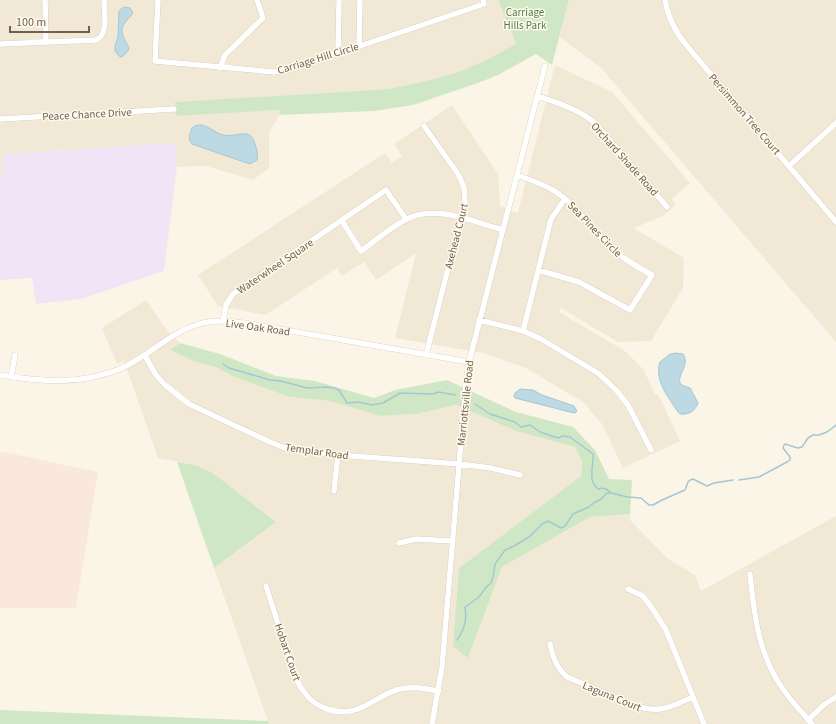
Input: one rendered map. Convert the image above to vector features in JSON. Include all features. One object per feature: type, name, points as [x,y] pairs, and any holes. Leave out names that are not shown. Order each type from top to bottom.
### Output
[{"type":"street","points":[[45,0],[46,42]]},
{"type":"street","points":[[0,44],[96,40],[104,33],[104,0]]},
{"type":"street","name":"Carriage Hill Circle","points":[[158,0],[155,61],[264,72],[283,71],[338,54],[484,4],[483,0]]},
{"type":"street","points":[[220,68],[224,55],[263,18],[257,0]]},
{"type":"street","points":[[338,54],[339,0]]},
{"type":"street","points":[[359,46],[360,0]]},
{"type":"street","name":"Persimmon Tree Court","points":[[665,0],[673,28],[683,41],[836,222]]},
{"type":"street","name":"Marriottsville Road","points":[[432,724],[442,667],[468,362],[545,66]]},
{"type":"street","name":"Orchard Shade Road","points":[[537,96],[570,108],[595,123],[667,206]]},
{"type":"street","name":"Peace Chance Drive","points":[[0,119],[174,109]]},
{"type":"street","points":[[789,166],[836,123]]},
{"type":"street","name":"Axehead Court","points":[[424,126],[458,174],[464,187],[465,202],[426,355]]},
{"type":"street","name":"Sea Pines Circle","points":[[517,175],[541,184],[555,191],[566,199],[613,250],[652,275],[630,310],[579,282],[538,270]]},
{"type":"street","name":"Waterwheel Square","points":[[223,321],[226,305],[234,294],[386,190],[406,220]]},
{"type":"street","points":[[523,331],[551,219],[566,199]]},
{"type":"street","points":[[342,221],[361,250],[406,220],[425,213],[441,214],[461,218],[503,230]]},
{"type":"street","points":[[479,320],[523,331],[539,338],[598,373],[608,381],[628,405],[651,450]]},
{"type":"street","name":"Live Oak Road","points":[[0,375],[44,381],[79,380],[99,376],[121,369],[145,356],[174,336],[189,328],[204,323],[223,321],[251,324],[468,362]]},
{"type":"street","points":[[11,377],[15,354]]},
{"type":"street","name":"Templar Road","points":[[145,356],[156,375],[164,384],[189,404],[287,449],[338,455],[459,464],[491,468],[520,475]]},
{"type":"street","points":[[334,491],[338,455]]},
{"type":"street","points":[[399,543],[416,538],[453,541]]},
{"type":"street","points":[[750,574],[755,616],[762,650],[776,678],[788,696],[810,722],[825,704],[836,697]]},
{"type":"street","name":"Hobart Court","points":[[266,586],[296,678],[304,693],[319,705],[331,710],[344,712],[361,708],[399,689],[418,688],[439,691]]},
{"type":"street","points":[[628,589],[643,596],[663,624],[673,645],[704,724]]},
{"type":"street","name":"Laguna Court","points":[[550,644],[554,661],[559,670],[567,677],[636,706],[647,709],[665,709],[693,697]]},
{"type":"shaded area","points":[[0,0],[498,0],[516,44],[462,71],[389,89],[176,102],[177,116],[282,110],[269,133],[269,168],[253,180],[206,166],[177,167],[175,143],[3,154],[3,177],[0,177]]},
{"type":"shaded area","points":[[569,0],[836,0],[836,342],[602,69],[560,37]]},
{"type":"shaded area","points":[[555,65],[612,92],[690,183],[672,199],[676,205],[663,216],[634,228],[684,258],[683,288],[651,341],[618,342],[561,308],[559,312],[625,351],[644,370],[655,395],[658,394],[680,441],[623,468],[602,424],[583,402],[526,368],[483,353],[395,338],[416,253],[376,280],[364,262],[342,276],[337,268],[266,315],[218,306],[198,275],[385,153],[392,163],[402,156],[394,144],[452,105],[498,174],[500,206],[518,213]]},
{"type":"shaded area","points":[[175,143],[177,167],[164,271],[81,299],[36,304],[32,278],[0,280],[0,177],[3,177],[3,154]]},
{"type":"shaded area","points":[[146,300],[166,329],[180,343],[170,350],[196,362],[216,367],[234,377],[290,397],[330,401],[380,416],[416,414],[456,405],[516,431],[575,447],[582,461],[581,476],[459,568],[468,658],[502,567],[590,517],[630,514],[630,520],[668,559],[695,575],[701,591],[836,516],[836,724],[269,724],[214,568],[276,522],[213,473],[195,465],[158,458],[124,361],[117,364],[102,328]]},
{"type":"shaded area","points":[[4,452],[98,472],[76,608],[0,608],[0,453]]},
{"type":"green space","name":"Carriage Hills Park","points":[[498,0],[569,0],[552,65],[536,54],[498,75],[478,83],[413,105],[374,111],[279,115],[281,110],[176,116],[175,102],[389,89],[462,71],[516,44]]},
{"type":"green space","points":[[180,343],[220,354],[276,376],[315,381],[374,398],[395,390],[447,380],[516,412],[573,427],[595,450],[609,479],[632,480],[630,514],[590,517],[502,567],[468,658],[453,646],[459,568],[581,476],[582,461],[575,447],[516,431],[456,405],[416,414],[380,416],[330,401],[290,397],[234,377],[216,367],[196,362],[170,350]]},
{"type":"green space","points":[[177,462],[195,465],[213,473],[276,522],[214,568]]},
{"type":"green space","points":[[0,710],[268,721],[269,724],[0,724]]},
{"type":"water","points":[[124,7],[130,8],[133,13],[122,28],[124,38],[129,48],[122,57],[115,51],[115,46],[118,37],[119,11]]},
{"type":"water","points":[[197,125],[208,127],[228,136],[242,134],[250,135],[256,148],[257,160],[250,164],[192,144],[189,138],[190,134],[192,128]]},
{"type":"water","points":[[670,354],[683,354],[685,358],[680,378],[681,384],[690,388],[698,403],[693,410],[686,414],[680,414],[678,412],[660,382],[660,362]]},
{"type":"water","points":[[520,389],[533,390],[542,395],[574,406],[577,411],[575,413],[570,412],[515,398],[515,393]]},
{"type":"waterway","points":[[223,364],[229,368],[270,380],[281,381],[307,388],[334,388],[339,390],[347,403],[359,402],[372,405],[383,403],[400,393],[433,394],[439,392],[455,395]]},
{"type":"waterway","points":[[475,404],[490,414],[515,422],[521,427],[530,425],[540,432],[558,438],[563,436],[570,437],[593,454],[593,482],[598,489],[602,488],[611,493]]},
{"type":"waterway","points":[[739,480],[759,477],[790,460],[790,457],[783,448],[785,444],[798,448],[802,447],[808,438],[813,435],[819,435],[827,432],[836,425]]},
{"type":"waterway","points":[[457,640],[465,624],[465,607],[479,597],[491,583],[495,564],[505,550],[529,537],[542,524],[548,521],[561,528],[565,526],[573,514],[589,507],[600,500],[607,493],[641,498],[649,505],[653,505],[685,490],[688,482],[693,479],[707,486],[714,483],[733,480]]}]
